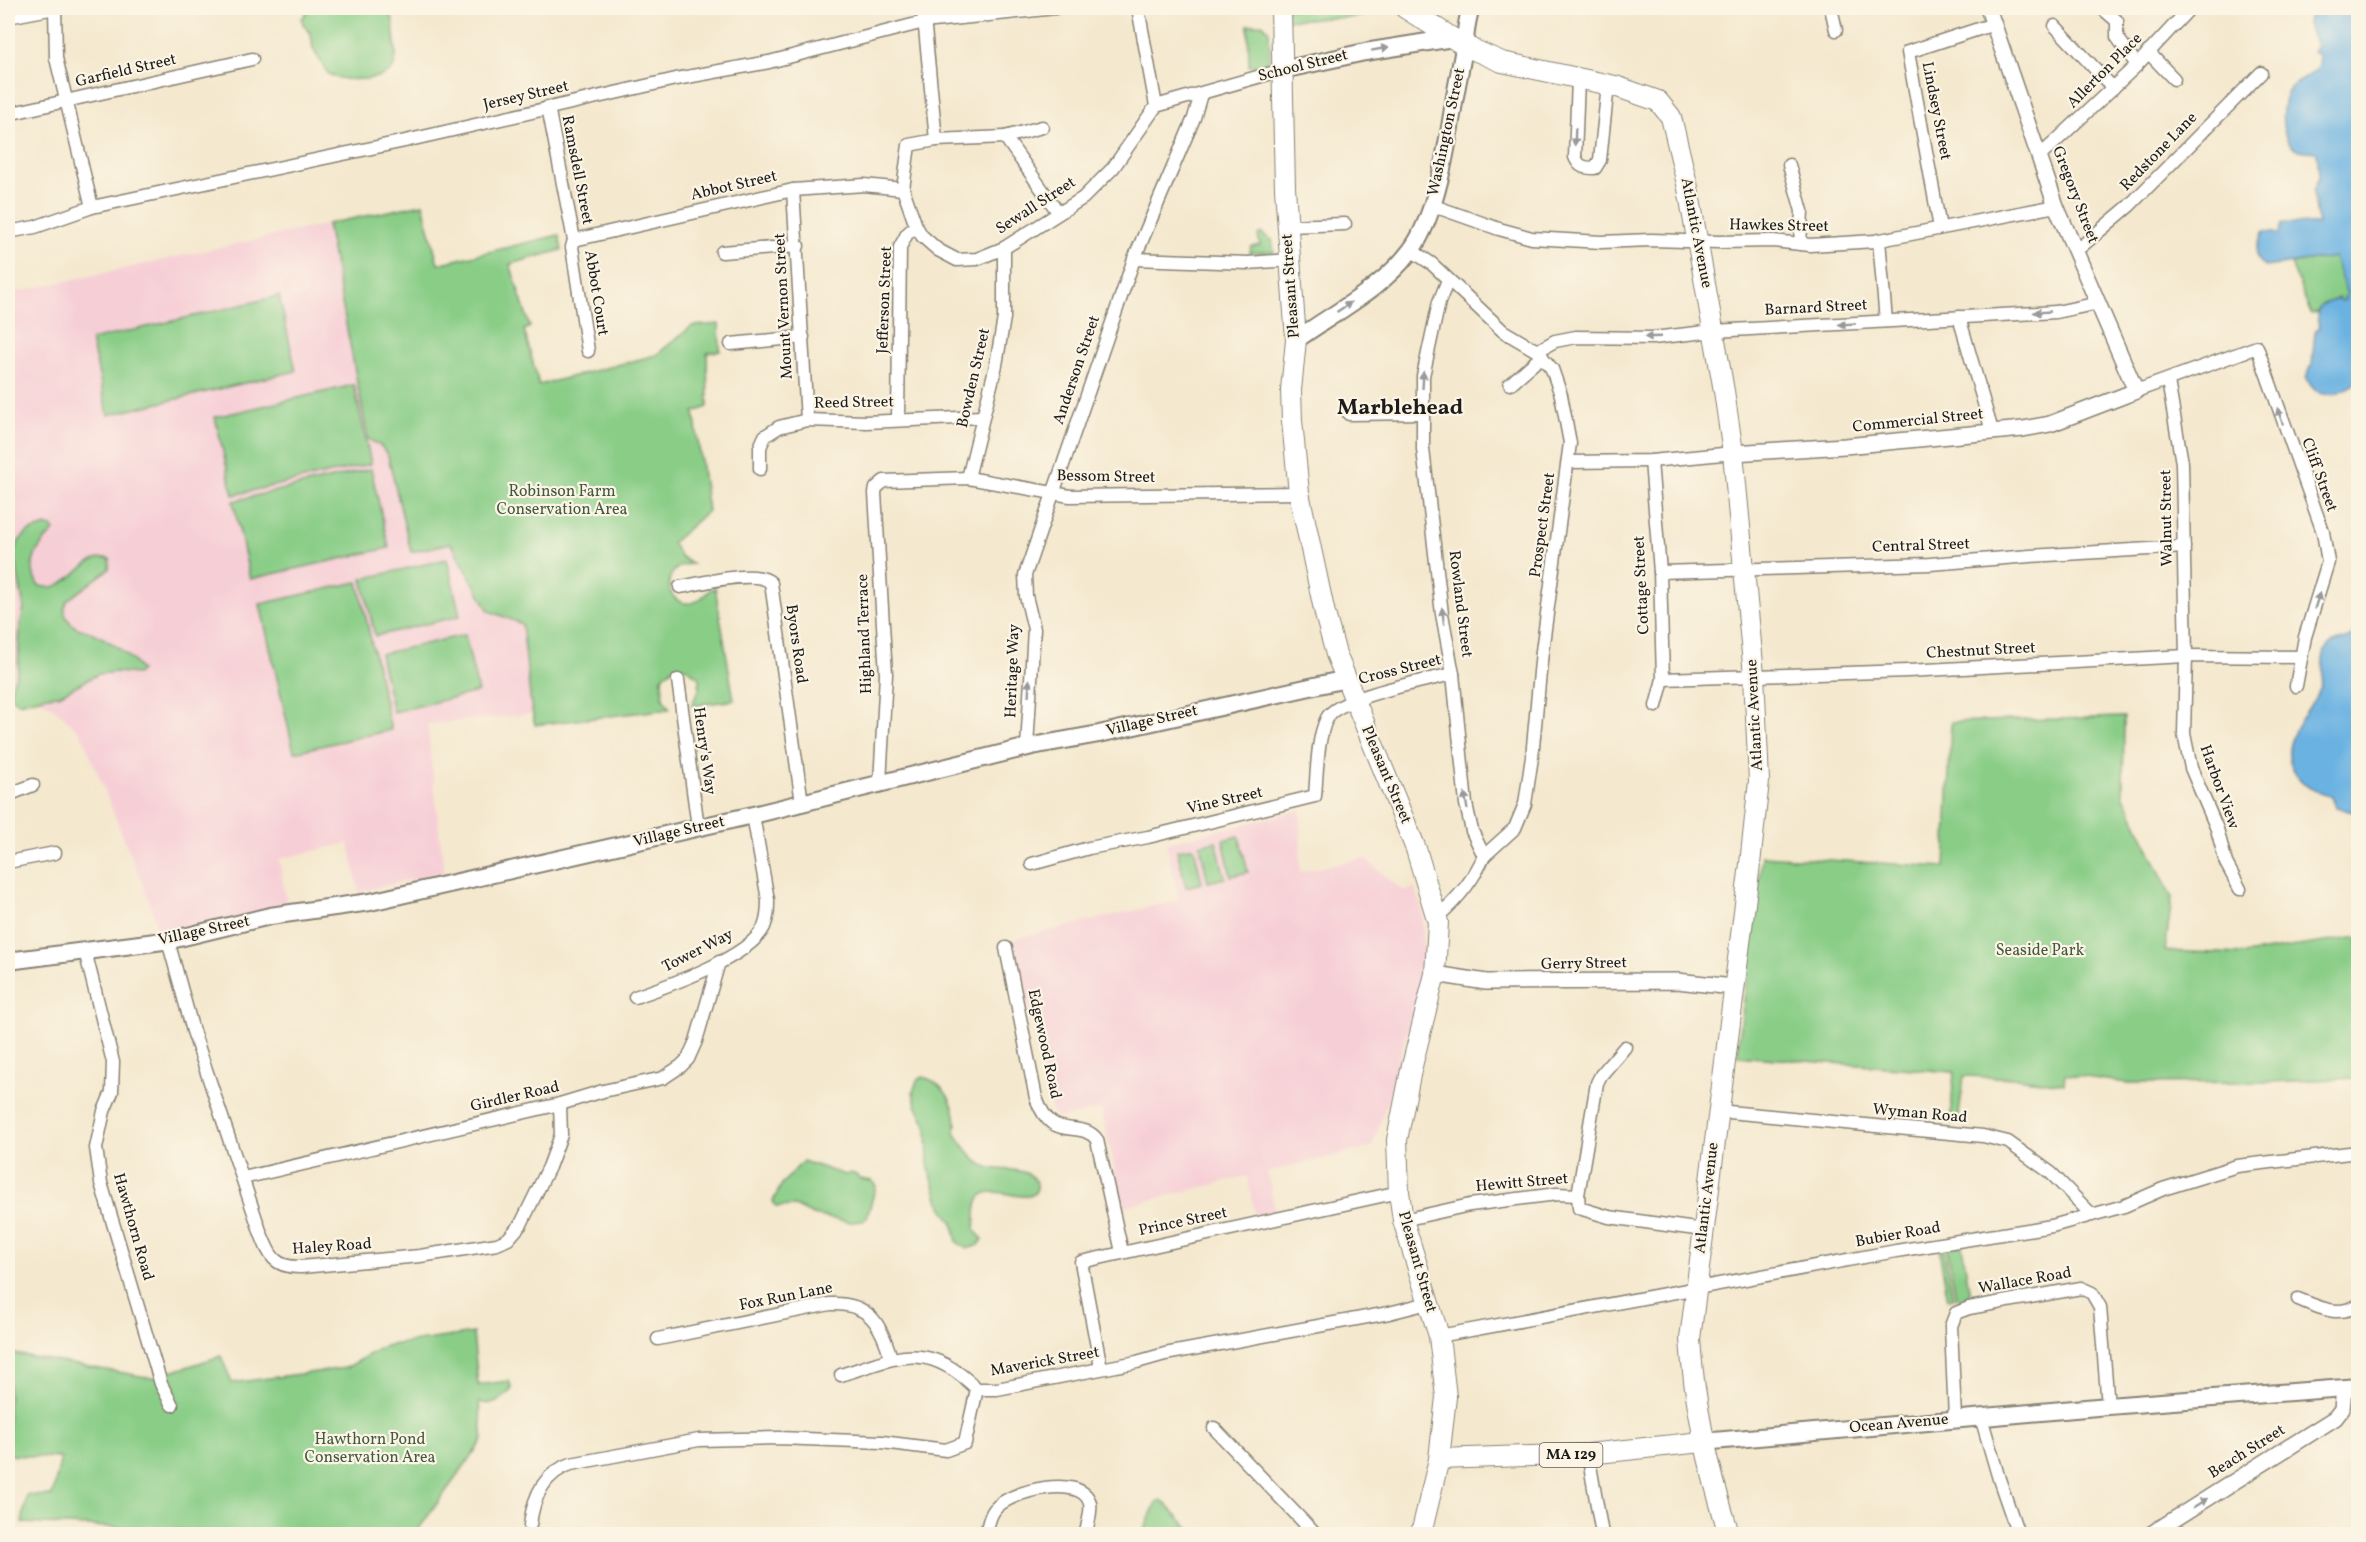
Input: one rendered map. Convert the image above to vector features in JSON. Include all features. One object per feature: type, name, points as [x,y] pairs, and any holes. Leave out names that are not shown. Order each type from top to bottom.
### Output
[{"type":"main road","name":"Pleasant Street","points":[[1281,8],[1288,226],[1296,340],[1291,390],[1299,493],[1325,614],[1346,679],[1416,849],[1438,916],[1435,974],[1411,1070],[1397,1140],[1399,1192],[1404,1220],[1439,1336],[1446,1397],[1439,1459],[1421,1534]]},
{"type":"main road","name":"Washington Street","points":[[1296,340],[1368,291],[1412,250],[1421,233],[1431,205],[1450,132],[1459,42],[1471,8]]},
{"type":"main road","name":"Atlantic Avenue","points":[[1409,11],[1459,42],[1502,62],[1652,97],[1665,107],[1677,135],[1699,242],[1733,453],[1754,675],[1759,781],[1690,1339],[1702,1442],[1729,1534]]},
{"type":"main road","points":[[1409,11],[1418,42]]},
{"type":"main road","name":"School Street","points":[[1282,70],[1418,42],[1459,42]]},
{"type":"main road","name":"Village Street","points":[[8,961],[171,940],[270,916],[370,902],[753,815],[1027,747],[1099,734],[1346,679]]},
{"type":"main road","name":"Ocean Avenue","points":[[1439,1459],[1588,1454],[1955,1419],[2351,1387]]},
{"type":"street","points":[[8,17],[55,8],[56,58],[92,207]]},
{"type":"street","points":[[923,8],[936,140]]},
{"type":"street","name":"Jersey Street","points":[[8,232],[34,227],[92,207],[405,141],[676,79],[769,62],[924,22],[1051,8]]},
{"type":"street","points":[[1137,8],[1156,106]]},
{"type":"street","points":[[1830,8],[1836,30]]},
{"type":"street","points":[[2102,8],[2116,21],[2117,37],[2137,65]]},
{"type":"street","name":"Allerton Place","points":[[2040,156],[2137,65],[2190,8]]},
{"type":"street","name":"Gregory Street","points":[[1991,13],[2056,206],[2077,250],[2136,392]]},
{"type":"street","name":"Lindsey Street","points":[[1940,228],[1908,52],[1991,13]]},
{"type":"street","points":[[2055,26],[2113,88]]},
{"type":"street","points":[[2148,52],[2174,79]]},
{"type":"street","name":"Garfield Street","points":[[8,114],[252,59]]},
{"type":"street","name":"School Street","points":[[1156,106],[1282,70]]},
{"type":"street","name":"Redstone Lane","points":[[2077,250],[2129,206],[2261,73]]},
{"type":"street","points":[[1578,79],[1575,157],[1578,164],[1585,168],[1595,168],[1600,159],[1608,85]]},
{"type":"street","name":"Anderson Street","points":[[1052,493],[1134,259],[1194,118],[1201,94]]},
{"type":"street","name":"Sewall Street","points":[[916,226],[922,236],[938,250],[957,260],[977,259],[1004,248],[1083,198],[1113,168],[1156,106]]},
{"type":"street","name":"Ramsdell Street","points":[[548,107],[574,240]]},
{"type":"street","points":[[916,226],[903,189],[909,145],[936,140],[1005,137],[1042,127]]},
{"type":"street","points":[[1005,137],[1058,212]]},
{"type":"street","points":[[1789,165],[1802,211],[1800,244]]},
{"type":"street","name":"Abbot Street","points":[[574,240],[793,190],[864,185],[903,189]]},
{"type":"street","name":"Mount Vernon Street","points":[[793,190],[807,420]]},
{"type":"street","name":"Hawkes Street","points":[[1431,205],[1532,238],[1601,242],[1773,241],[1810,245],[1879,240],[2056,206]]},
{"type":"street","points":[[1288,226],[1345,224]]},
{"type":"street","name":"Jefferson Street","points":[[898,420],[900,248],[903,239],[916,226]]},
{"type":"street","name":"Abbot Court","points":[[574,240],[572,247],[588,351]]},
{"type":"street","points":[[1879,240],[1886,321]]},
{"type":"street","points":[[722,252],[798,246]]},
{"type":"street","name":"Bowden Street","points":[[968,478],[996,365],[1004,318],[1004,248]]},
{"type":"street","points":[[1412,250],[1432,264],[1503,331],[1539,353]]},
{"type":"street","points":[[1134,259],[1248,263],[1290,260]]},
{"type":"street","name":"Rowland Street","points":[[1448,280],[1439,302],[1423,376],[1423,449],[1442,614],[1453,674],[1466,804],[1472,831],[1484,856]]},
{"type":"street","name":"Barnard Street","points":[[1510,384],[1539,353],[1555,341],[1576,337],[1653,338],[1714,331],[2056,312],[2099,303]]},
{"type":"street","points":[[1959,316],[1992,431]]},
{"type":"street","points":[[731,344],[803,337]]},
{"type":"street","name":"Commercial Street","points":[[1568,462],[1651,460],[1845,446],[2023,429],[2050,424],[2257,347]]},
{"type":"street","name":"Cliff Street","points":[[2257,347],[2323,532],[2328,562],[2301,657],[2296,686]]},
{"type":"street","name":"Prospect Street","points":[[1484,856],[1515,828],[1526,798],[1542,651],[1568,462],[1570,443],[1560,394],[1552,369],[1539,353]]},
{"type":"street","name":"Walnut Street","points":[[2168,381],[2182,463],[2186,656]]},
{"type":"street","points":[[1349,414],[1422,413]]},
{"type":"street","name":"Reed Street","points":[[760,469],[760,447],[765,436],[779,427],[807,420],[866,422],[982,417]]},
{"type":"street","name":"Cottage Street","points":[[1651,460],[1660,572],[1663,679],[1656,706]]},
{"type":"street","name":"Bessom Street","points":[[880,484],[889,480],[968,478],[1070,496],[1299,493]]},
{"type":"street","name":"Highland Terrace","points":[[880,484],[875,493],[886,674],[886,782]]},
{"type":"street","name":"Heritage Way","points":[[1027,747],[1034,629],[1026,596],[1025,575],[1052,493]]},
{"type":"street","name":"Central Street","points":[[1660,572],[1930,564],[2184,547]]},
{"type":"street","name":"Byors Road","points":[[680,587],[749,576],[762,577],[771,583],[802,803]]},
{"type":"street","name":"Chestnut Street","points":[[1663,679],[1908,671],[2186,656],[2301,657]]},
{"type":"street","name":"Harbor View","points":[[2186,656],[2184,734],[2188,754],[2200,792],[2217,829],[2226,863],[2240,889]]},
{"type":"street","name":"Cross Street","points":[[1355,699],[1453,674]]},
{"type":"street","name":"Henry's Way","points":[[678,680],[698,827]]},
{"type":"street","name":"Vine Street","points":[[1032,864],[1089,848],[1148,837],[1315,796],[1326,719],[1330,711],[1355,699]]},
{"type":"street","points":[[8,795],[33,785]]},
{"type":"street","name":"Tower Way","points":[[635,997],[683,980],[719,962],[757,937],[764,928],[768,913],[768,900],[753,815]]},
{"type":"street","points":[[8,862],[56,853]]},
{"type":"street","points":[[1438,916],[1453,904],[1474,878],[1484,856]]},
{"type":"street","name":"Haley Road","points":[[171,940],[170,948],[193,1030],[268,1252],[273,1260],[288,1267],[420,1256],[497,1244],[508,1239],[521,1224],[549,1167],[561,1135],[560,1104]]},
{"type":"street","name":"Edgewood Road","points":[[1006,948],[1036,1098],[1052,1124],[1093,1134],[1122,1252]]},
{"type":"street","name":"Hawthorn Road","points":[[85,951],[113,1062],[112,1092],[104,1111],[96,1148],[101,1183],[161,1384],[172,1405]]},
{"type":"street","name":"Girdler Road","points":[[243,1178],[663,1078],[688,1059],[696,1041],[719,962]]},
{"type":"street","name":"Gerry Street","points":[[1435,974],[1486,982],[1677,981],[1733,987]]},
{"type":"street","points":[[1578,1195],[1597,1083],[1625,1047]]},
{"type":"street","name":"Wyman Road","points":[[1718,1111],[1983,1136],[2008,1142],[2051,1173],[2092,1215]]},
{"type":"street","name":"Bubier Road","points":[[1439,1336],[1907,1249],[2052,1226],[2124,1206],[2163,1189],[2237,1166],[2358,1152]]},
{"type":"street","name":"Prince Street","points":[[1101,1368],[1081,1262],[1399,1192]]},
{"type":"street","name":"Hewitt Street","points":[[1404,1220],[1470,1205],[1557,1194],[1578,1195],[1579,1208],[1609,1217],[1703,1230]]},
{"type":"street","name":"Wallace Road","points":[[1955,1419],[1951,1326],[1956,1313],[1969,1308],[2081,1288],[2087,1289],[2100,1307],[2108,1406]]},
{"type":"street","points":[[2298,1299],[2331,1312],[2346,1312],[2358,1305]]},
{"type":"street","name":"Fox Run Lane","points":[[658,1339],[830,1304],[846,1303],[870,1315],[886,1340],[891,1358]]},
{"type":"street","name":"Maverick Street","points":[[530,1525],[537,1495],[550,1476],[559,1468],[699,1440],[778,1438],[882,1442],[946,1450],[965,1443],[977,1389],[997,1389],[1389,1313],[1428,1303]]},
{"type":"street","points":[[841,1375],[891,1358],[909,1356],[935,1359],[950,1367],[977,1389]]},
{"type":"street","name":"Beach Street","points":[[2151,1534],[2331,1421],[2342,1409],[2351,1387]]},
{"type":"street","points":[[1982,1417],[1996,1472],[2018,1534]]},
{"type":"street","points":[[1214,1428],[1315,1534]]},
{"type":"street","points":[[1588,1454],[1602,1534]]},
{"type":"street","points":[[986,1534],[990,1516],[1004,1500],[1037,1488],[1055,1487],[1076,1490],[1087,1496],[1091,1505],[1086,1534]]},
{"type":"shaded area","points":[[327,224],[368,439],[381,446],[388,456],[411,551],[451,543],[489,610],[522,623],[533,714],[427,724],[444,872],[359,892],[349,843],[279,859],[288,909],[158,930],[148,898],[79,731],[53,707],[9,682],[18,600],[8,526],[8,294]]},
{"type":"shaded area","points":[[1301,810],[1300,872],[1365,858],[1398,887],[1406,891],[1415,888],[1423,912],[1422,977],[1392,1087],[1372,1147],[1267,1172],[1275,1211],[1255,1216],[1247,1176],[1123,1207],[1101,1109],[1060,1118],[1055,1116],[1051,1109],[1014,939],[1179,900],[1166,843]]},
{"type":"green space","points":[[309,8],[388,8],[393,23],[396,53],[394,67],[390,72],[376,78],[346,79],[328,74],[313,49],[311,34],[303,24],[302,19]]},
{"type":"green space","points":[[1281,8],[1369,8],[1370,14],[1358,17],[1281,20]]},
{"type":"green space","points":[[1263,24],[1269,31],[1270,58],[1264,65],[1249,66],[1248,25]]},
{"type":"green space","name":"Robinson Farm Conservation Area","points":[[423,204],[438,264],[559,235],[562,250],[510,264],[530,327],[524,330],[539,385],[656,355],[692,326],[719,324],[720,351],[707,353],[708,407],[694,412],[708,511],[672,543],[681,557],[692,564],[681,566],[674,571],[669,585],[676,599],[692,603],[715,587],[734,700],[691,706],[699,690],[699,678],[687,668],[675,666],[662,677],[663,698],[670,709],[535,725],[522,624],[489,611],[451,543],[411,552],[388,456],[381,446],[368,439],[327,224]]},
{"type":"green space","points":[[1261,233],[1272,240],[1274,252],[1250,253],[1251,247],[1260,245],[1258,235]]},
{"type":"green space","points":[[2334,256],[2348,296],[2341,302],[2339,298],[2324,304],[2317,312],[2311,314],[2291,264]]},
{"type":"green space","points":[[279,296],[296,371],[108,415],[91,340]]},
{"type":"green space","points":[[354,385],[371,464],[233,495],[215,417]]},
{"type":"green space","points":[[371,469],[389,548],[250,579],[233,501]]},
{"type":"green space","points":[[46,526],[52,527],[54,531],[35,555],[33,569],[38,585],[49,587],[58,585],[91,562],[100,558],[110,559],[109,569],[68,600],[65,612],[74,626],[113,644],[126,654],[141,671],[136,674],[117,672],[98,674],[59,695],[19,703],[11,697],[10,691],[18,670],[20,626],[24,608],[14,553],[19,541],[28,532]]},
{"type":"green space","points":[[447,559],[460,616],[375,636],[362,579]]},
{"type":"green space","points":[[358,582],[391,730],[294,752],[260,604]]},
{"type":"green space","points":[[465,635],[478,692],[393,712],[380,654]]},
{"type":"green space","name":"Seaside Park","points":[[2124,717],[2123,794],[2172,898],[2165,951],[2244,954],[2358,937],[2358,1078],[2268,1082],[2127,1083],[2065,1074],[2064,1084],[2016,1078],[1964,1076],[1958,1122],[1950,1122],[1954,1072],[1737,1056],[1762,856],[1945,867],[1951,722]]},
{"type":"green space","points":[[1239,836],[1248,872],[1231,876],[1223,840]]},
{"type":"green space","points":[[1216,841],[1225,878],[1208,882],[1200,845]]},
{"type":"green space","points":[[1194,847],[1202,883],[1186,887],[1177,850]]},
{"type":"green space","points":[[923,1077],[939,1085],[950,1099],[955,1116],[955,1133],[975,1159],[991,1168],[1025,1173],[1037,1182],[1034,1194],[1027,1196],[992,1192],[984,1194],[979,1199],[976,1210],[975,1231],[983,1239],[979,1245],[967,1249],[957,1242],[953,1223],[939,1202],[928,1165],[927,1127],[916,1105],[913,1092],[917,1080]]},
{"type":"green space","points":[[803,1161],[845,1175],[851,1173],[860,1179],[872,1181],[876,1186],[867,1217],[863,1221],[850,1222],[813,1215],[795,1206],[776,1207],[773,1201],[782,1184]]},
{"type":"green space","points":[[1962,1245],[1970,1296],[1956,1299],[1947,1248]]},
{"type":"green space","points":[[1944,1249],[1953,1299],[1948,1300],[1939,1250]]},
{"type":"green space","name":"Hawthorn Pond Conservation Area","points":[[473,1333],[478,1385],[509,1381],[512,1389],[498,1402],[490,1404],[479,1402],[483,1440],[415,1534],[216,1534],[216,1532],[22,1523],[27,1495],[52,1496],[61,1458],[8,1455],[9,1353],[152,1378],[221,1356],[232,1383],[346,1368],[384,1346]]},
{"type":"green space","points":[[1160,1500],[1172,1510],[1194,1534],[1141,1534]]},
{"type":"water","points":[[2311,8],[2358,8],[2358,381],[2343,390],[2329,394],[2316,391],[2306,377],[2312,365],[2315,331],[2320,328],[2318,311],[2323,305],[2333,300],[2339,298],[2341,301],[2345,300],[2344,297],[2347,295],[2334,257],[2265,267],[2260,263],[2257,255],[2258,245],[2264,231],[2279,234],[2282,223],[2318,224],[2313,192],[2319,177],[2317,152],[2301,151],[2292,146],[2284,131],[2283,121],[2287,93],[2297,82],[2317,68],[2320,60],[2319,55],[2313,52],[2316,47],[2308,24]]},
{"type":"water","points":[[2358,599],[2358,622],[2356,608]]},
{"type":"water","points":[[2358,626],[2358,814],[2336,807],[2332,797],[2307,786],[2295,774],[2290,761],[2289,749],[2298,725],[2322,684],[2323,658],[2326,649],[2333,643],[2350,637]]},
{"type":"district","name":"Marblehead","points":[[1400,408]]}]
